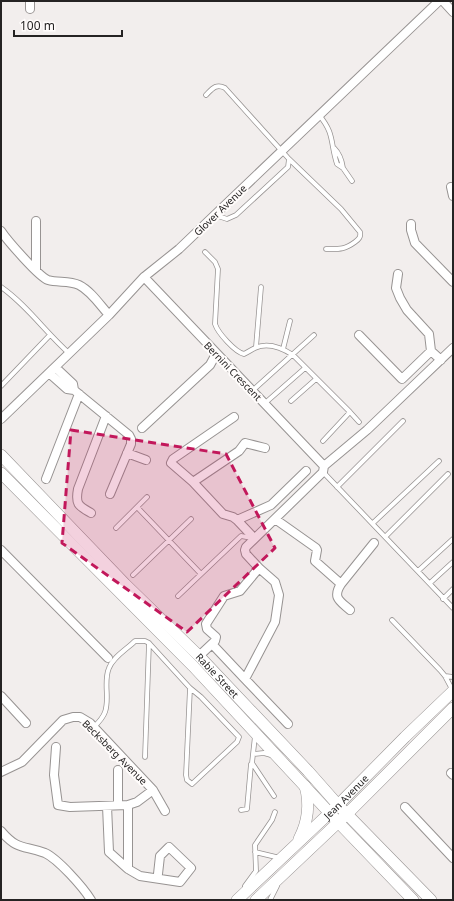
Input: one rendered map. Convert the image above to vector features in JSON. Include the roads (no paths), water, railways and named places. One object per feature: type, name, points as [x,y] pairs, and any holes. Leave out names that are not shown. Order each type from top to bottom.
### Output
[{"type":"main road","name":"Rabie Street","points":[[1,455],[125,584],[199,656],[308,771],[334,809],[338,822],[413,900]]},
{"type":"main road","name":"Rabie Street","points":[[1,473],[193,666],[304,785],[334,809],[347,814],[431,900]]},
{"type":"main road","name":"Jean Avenue","points":[[237,900],[334,809],[453,691]]},
{"type":"main road","name":"Jean Avenue","points":[[256,900],[347,814],[453,708]]},
{"type":"main road","points":[[293,848],[303,832],[307,816],[307,796],[304,785]]},
{"type":"street","name":"Glover Avenue","points":[[1,418],[50,374],[110,316],[144,277],[179,249],[439,1]]},
{"type":"street","points":[[443,1],[453,12]]},
{"type":"street","points":[[450,187],[453,196]]},
{"type":"street","points":[[36,221],[36,270]]},
{"type":"street","points":[[411,224],[415,243],[453,282]]},
{"type":"street","points":[[1,231],[46,279],[52,281],[72,282],[79,285],[85,289],[110,316]]},
{"type":"street","points":[[398,274],[396,288],[400,298],[407,310],[429,334],[431,351],[441,360]]},
{"type":"street","name":"Bernini Crescent","points":[[144,277],[252,391],[323,469]]},
{"type":"street","points":[[359,335],[402,379],[431,351]]},
{"type":"street","points":[[245,679],[275,622],[279,595],[275,582],[259,568],[244,550],[254,538],[275,519],[323,469],[367,430],[453,348]]},
{"type":"street","points":[[142,428],[210,365],[216,354]]},
{"type":"street","points":[[46,479],[76,392],[73,384],[56,368]]},
{"type":"street","points":[[50,374],[67,389],[76,392],[132,439],[110,494]]},
{"type":"street","points":[[91,513],[80,506],[76,497],[106,416]]},
{"type":"street","points":[[234,417],[171,461],[223,514],[237,520],[254,538]]},
{"type":"street","points":[[193,482],[239,451],[245,443],[265,448]]},
{"type":"street","points":[[127,453],[146,460]]},
{"type":"street","points":[[237,520],[271,505],[306,471]]},
{"type":"street","points":[[275,519],[316,548],[315,561],[341,584]]},
{"type":"street","points":[[350,610],[337,598],[336,595],[341,584],[374,543]]},
{"type":"street","points":[[1,550],[108,658]]},
{"type":"street","points":[[199,656],[215,641],[216,637],[207,629],[206,624],[224,596],[240,592],[259,568]]},
{"type":"street","points":[[212,644],[288,724]]},
{"type":"street","points":[[1,696],[26,723]]},
{"type":"street","name":"Becksberg Avenue","points":[[1,772],[22,762],[63,720],[73,717],[80,717],[86,720],[153,790],[165,811]]},
{"type":"street","points":[[56,747],[54,775],[58,805],[70,807],[107,806],[118,804],[128,805],[137,802],[153,790]]},
{"type":"street","points":[[118,770],[118,804]]},
{"type":"street","points":[[128,805],[128,869]]},
{"type":"street","points":[[107,806],[109,852],[128,869],[140,876],[180,882],[191,868],[169,847],[160,856],[158,874]]},
{"type":"street","points":[[405,807],[453,858]]},
{"type":"street","points":[[1,831],[13,843],[24,848],[44,853],[53,859],[86,892],[91,900]]},
{"type":"lane","points":[[206,95],[215,86],[225,88],[289,159],[341,209],[360,232],[359,239],[348,248],[326,249]]},
{"type":"lane","points":[[319,115],[329,128],[334,148],[337,151],[343,168],[352,181]]},
{"type":"lane","points":[[214,215],[227,219],[236,215],[288,167],[289,159]]},
{"type":"lane","points":[[205,252],[215,262],[218,269],[216,328],[239,353],[244,354],[256,347],[267,346],[283,349],[293,355],[359,422]]},
{"type":"lane","points":[[1,287],[13,296],[70,354]]},
{"type":"lane","points":[[256,347],[261,287]]},
{"type":"lane","points":[[283,349],[290,321]]},
{"type":"lane","points":[[1,386],[50,335]]},
{"type":"lane","points":[[252,391],[314,335]]},
{"type":"lane","points":[[264,404],[305,368]]},
{"type":"lane","points":[[291,402],[316,379]]},
{"type":"lane","points":[[323,441],[350,412]]},
{"type":"lane","points":[[337,487],[403,421]]},
{"type":"lane","points":[[373,523],[439,462]]},
{"type":"lane","points":[[323,469],[337,487],[386,536],[453,608]]},
{"type":"lane","points":[[386,536],[448,474]]},
{"type":"lane","points":[[116,528],[147,497]]},
{"type":"lane","points":[[137,507],[201,574]]},
{"type":"lane","points":[[132,575],[192,519]]},
{"type":"lane","points":[[178,596],[241,536],[254,538]]},
{"type":"lane","points":[[418,571],[453,539]]},
{"type":"lane","points":[[430,583],[453,562]]},
{"type":"lane","points":[[443,599],[453,589]]},
{"type":"lane","points":[[392,620],[445,676],[453,691]]},
{"type":"lane","points":[[94,728],[105,713],[107,702],[107,673],[109,667],[135,641],[145,641],[239,737],[237,742],[192,784],[187,780],[186,775],[190,688]]},
{"type":"lane","points":[[145,758],[149,644]]},
{"type":"lane","points":[[445,676],[453,677]]},
{"type":"lane","points":[[241,810],[247,809],[255,732]]},
{"type":"lane","points":[[253,754],[268,754],[281,760]]},
{"type":"lane","points":[[252,763],[274,796]]},
{"type":"lane","points":[[237,900],[256,871],[256,843],[272,820],[275,812]]},
{"type":"lane","points":[[255,852],[283,858]]},
{"type":"lane","points":[[270,900],[285,873]]}]
